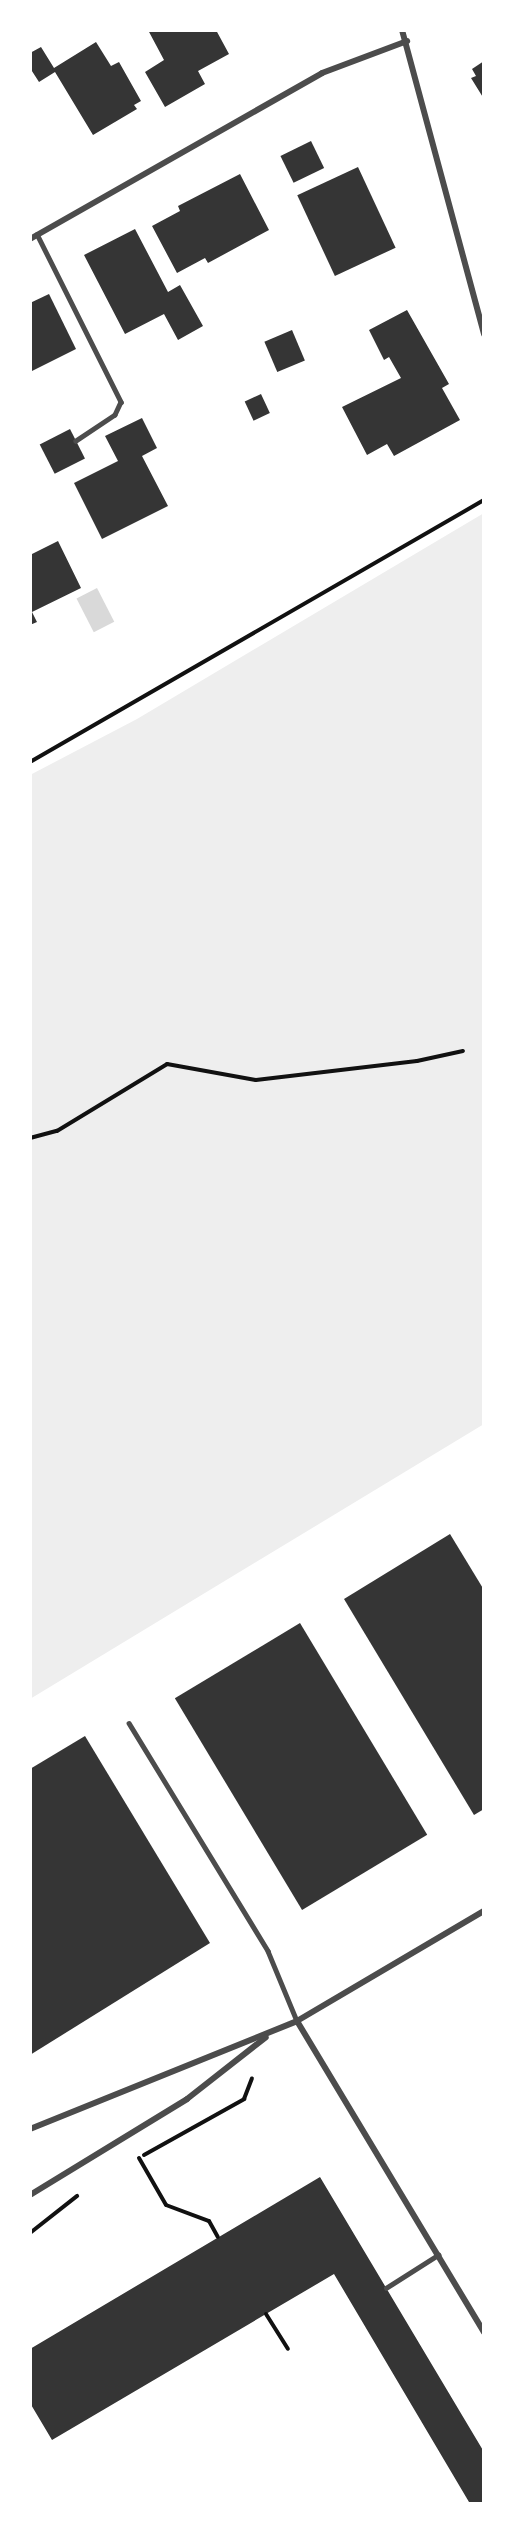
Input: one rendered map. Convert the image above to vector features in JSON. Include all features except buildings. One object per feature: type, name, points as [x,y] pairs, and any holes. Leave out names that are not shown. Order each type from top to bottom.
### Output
[{"type":"street","points":[[402,30],[407,41],[484,334]]},
{"type":"street","points":[[30,239],[322,73],[407,41]]},
{"type":"street","points":[[30,2129],[297,2022],[484,1911]]},
{"type":"street","points":[[297,2022],[484,2332]]},
{"type":"street","points":[[30,2195],[188,2099],[270,2033]]},
{"type":"lane","points":[[37,234],[121,402],[115,415],[76,441]]},
{"type":"lane","points":[[129,1723],[268,1951],[297,2022]]},
{"type":"lane","points":[[386,2288],[438,2255]]},
{"type":"path","points":[[30,762],[484,500]]},
{"type":"path","points":[[30,1138],[57,1131],[167,1064],[256,1080],[417,1061],[463,1051]]},
{"type":"path","points":[[139,2158],[166,2205],[209,2221],[218,2237]]},
{"type":"path","points":[[266,2314],[288,2349]]},
{"type":"shaded area","points":[[484,513],[484,1424],[30,1699],[30,775],[137,719]]},
{"type":"shaded area","points":[[97,588],[114,622],[94,632],[77,598]]}]
